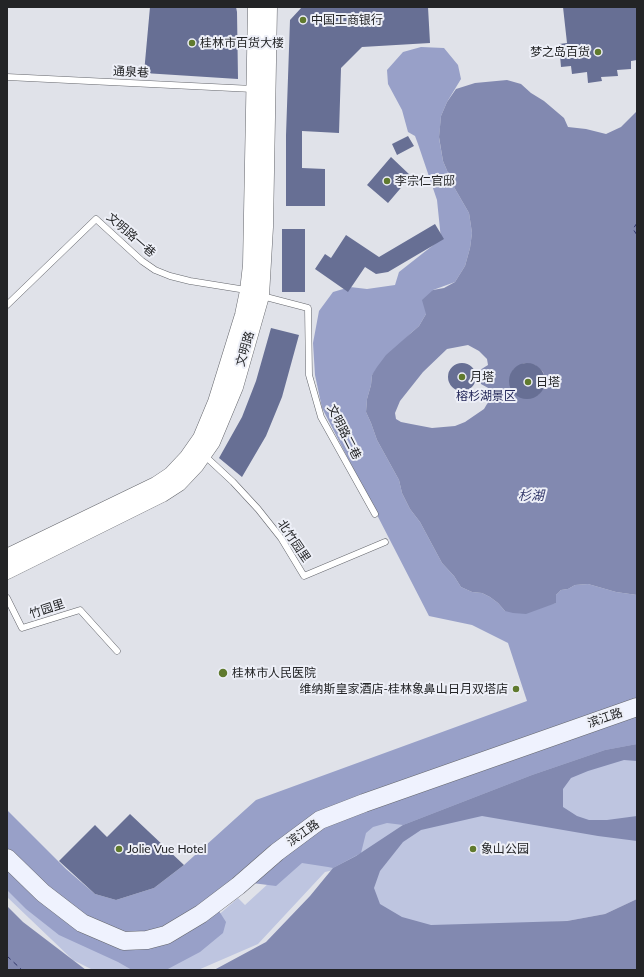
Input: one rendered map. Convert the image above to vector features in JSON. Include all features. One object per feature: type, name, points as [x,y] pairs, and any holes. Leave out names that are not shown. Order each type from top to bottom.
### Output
[{"type":"main road","name":"滨江路","points":[[7,858],[43,893],[82,923],[124,941],[147,940],[166,935],[201,914],[238,886],[277,852],[320,820],[364,803],[637,707]]},
{"type":"street","name":"文明路","points":[[7,557],[172,475],[187,458],[201,438],[216,402],[243,315],[254,293],[251,265],[256,7]]},
{"type":"street","name":"文明路","points":[[7,571],[162,494],[179,483],[196,466],[212,442],[234,387],[254,293],[265,227],[269,7]]},
{"type":"lane","name":"通泉巷","points":[[7,77],[254,89]]},
{"type":"lane","name":"文明路一巷","points":[[7,305],[96,219],[142,261],[155,270],[170,276],[190,281],[254,293]]},
{"type":"lane","name":"文明路二巷","points":[[254,293],[308,308],[309,375],[321,417],[375,514]]},
{"type":"lane","name":"北竹园里","points":[[204,455],[234,482],[258,509],[281,538],[304,576],[385,542]]},
{"type":"lane","name":"竹园里","points":[[7,598],[22,628],[80,610],[117,651]]},
{"type":"shaded area","points":[[421,47],[444,48],[458,65],[461,79],[447,102],[441,116],[439,138],[443,161],[454,187],[469,213],[472,233],[470,248],[465,266],[455,282],[433,290],[426,314],[419,326],[372,375],[366,412],[377,440],[399,480],[402,493],[410,509],[420,522],[442,563],[454,576],[461,587],[490,597],[505,611],[556,603],[556,595],[561,590],[568,589],[575,585],[588,584],[616,592],[637,595],[637,744],[605,750],[532,775],[403,825],[387,823],[373,827],[366,833],[361,853],[333,868],[302,863],[276,886],[252,883],[219,911],[226,922],[223,933],[200,952],[166,970],[132,970],[59,935],[26,909],[7,890],[7,810],[66,869],[95,894],[116,900],[154,888],[184,865],[256,800],[527,701],[508,643],[472,625],[429,616],[322,408],[315,375],[313,343],[319,311],[333,292],[350,287],[367,289],[395,285],[399,272],[441,239],[437,200],[418,144],[415,136],[408,132],[402,110],[388,84],[387,70],[403,52]]},
{"type":"shaded area","name":"象山公园","points":[[637,724],[637,899],[605,914],[567,921],[428,933],[366,908],[361,864],[325,872],[258,944],[198,970],[93,970],[73,960],[7,897],[7,881],[200,931],[238,898],[245,905],[294,860],[323,839]]},
{"type":"water","name":"杉湖","points":[[507,80],[521,84],[564,118],[568,127],[586,129],[606,134],[621,127],[637,111],[637,595],[616,592],[588,584],[575,585],[568,589],[561,590],[556,595],[556,603],[526,614],[505,611],[490,597],[461,587],[454,576],[442,563],[420,522],[410,509],[402,493],[399,480],[377,440],[366,412],[372,375],[386,355],[419,326],[426,314],[422,300],[433,290],[444,288],[455,282],[465,266],[472,233],[469,213],[454,187],[443,161],[439,137],[441,116],[447,102],[456,89],[475,83]],"holes":[[[468,345],[479,351],[487,359],[488,365],[480,370],[479,378],[481,384],[490,389],[490,399],[484,409],[465,422],[455,426],[432,428],[401,422],[396,419],[395,413],[400,401],[423,372],[447,349]],[[524,363],[535,365],[543,372],[545,378],[545,384],[539,394],[529,398],[523,398],[518,395],[511,386],[511,374],[514,369]]]},
{"type":"water","points":[[637,744],[637,761],[624,760],[571,778],[563,789],[563,807],[577,816],[589,820],[607,820],[637,816],[637,841],[598,836],[482,816],[421,830],[403,842],[380,871],[374,888],[380,904],[402,917],[431,925],[567,921],[605,914],[637,899],[637,970],[214,970],[266,942],[310,896],[333,868],[356,856],[403,825],[532,775],[605,750]]},
{"type":"water","points":[[7,906],[23,922],[86,970],[7,970]]},
{"type":"building","name":"桂林市百货大楼","points":[[150,7],[236,7],[238,79],[144,73]]},
{"type":"building","points":[[302,7],[428,7],[430,43],[362,47],[341,68],[339,133],[302,131],[302,168],[325,169],[325,206],[286,206],[286,135],[290,20]]},
{"type":"building","name":"梦之岛百货","points":[[563,7],[637,7],[637,60],[631,61],[631,69],[617,70],[618,76],[601,77],[602,81],[588,83],[587,72],[572,74],[571,66],[561,67],[559,44],[567,43]]},
{"type":"building","points":[[408,136],[414,146],[397,155],[392,144]]},
{"type":"building","points":[[391,157],[411,176],[388,203],[367,185]]},
{"type":"building","points":[[435,224],[444,239],[388,272],[376,274],[365,267],[348,292],[315,269],[325,254],[331,258],[346,235],[379,257]]},
{"type":"building","points":[[282,229],[305,229],[305,292],[282,292]]},
{"type":"building","points":[[271,328],[299,335],[282,397],[266,436],[242,477],[219,458],[242,417],[256,381]]},
{"type":"building","name":"月塔","points":[[462,363],[472,367],[476,377],[472,387],[462,391],[452,387],[448,377],[452,367]]},
{"type":"building","name":"日塔","points":[[527,363],[537,366],[542,371],[545,381],[542,391],[537,396],[527,399],[517,396],[512,391],[509,381],[512,371],[517,366]]},
{"type":"building","name":"Jolie Vue Hotel","points":[[130,814],[184,865],[154,888],[116,900],[95,894],[59,861],[95,825],[107,837]]},
{"type":"ferry route","points":[[637,223],[633,229],[637,235]]},
{"type":"ferry route","points":[[7,956],[22,970]]},
{"type":"place","name":"中国工商银行","points":[[303,20]]},
{"type":"place","name":"桂林市百货大楼","points":[[192,43]]},
{"type":"place","name":"梦之岛百货","points":[[598,52]]},
{"type":"place","name":"李宗仁官邸","points":[[387,181]]},
{"type":"place","name":"月塔","points":[[462,377]]},
{"type":"place","name":"日塔","points":[[528,382]]},
{"type":"place","name":"桂林市人民医院","points":[[223,673]]},
{"type":"place","name":"维纳斯皇家酒店-桂林象鼻山日月双塔店","points":[[516,689]]},
{"type":"place","name":"Jolie Vue Hotel","points":[[119,849]]},
{"type":"place","name":"象山公园","points":[[473,849]]},
{"type":"park label","name":"榕杉湖景区","points":[[486,396]]}]
